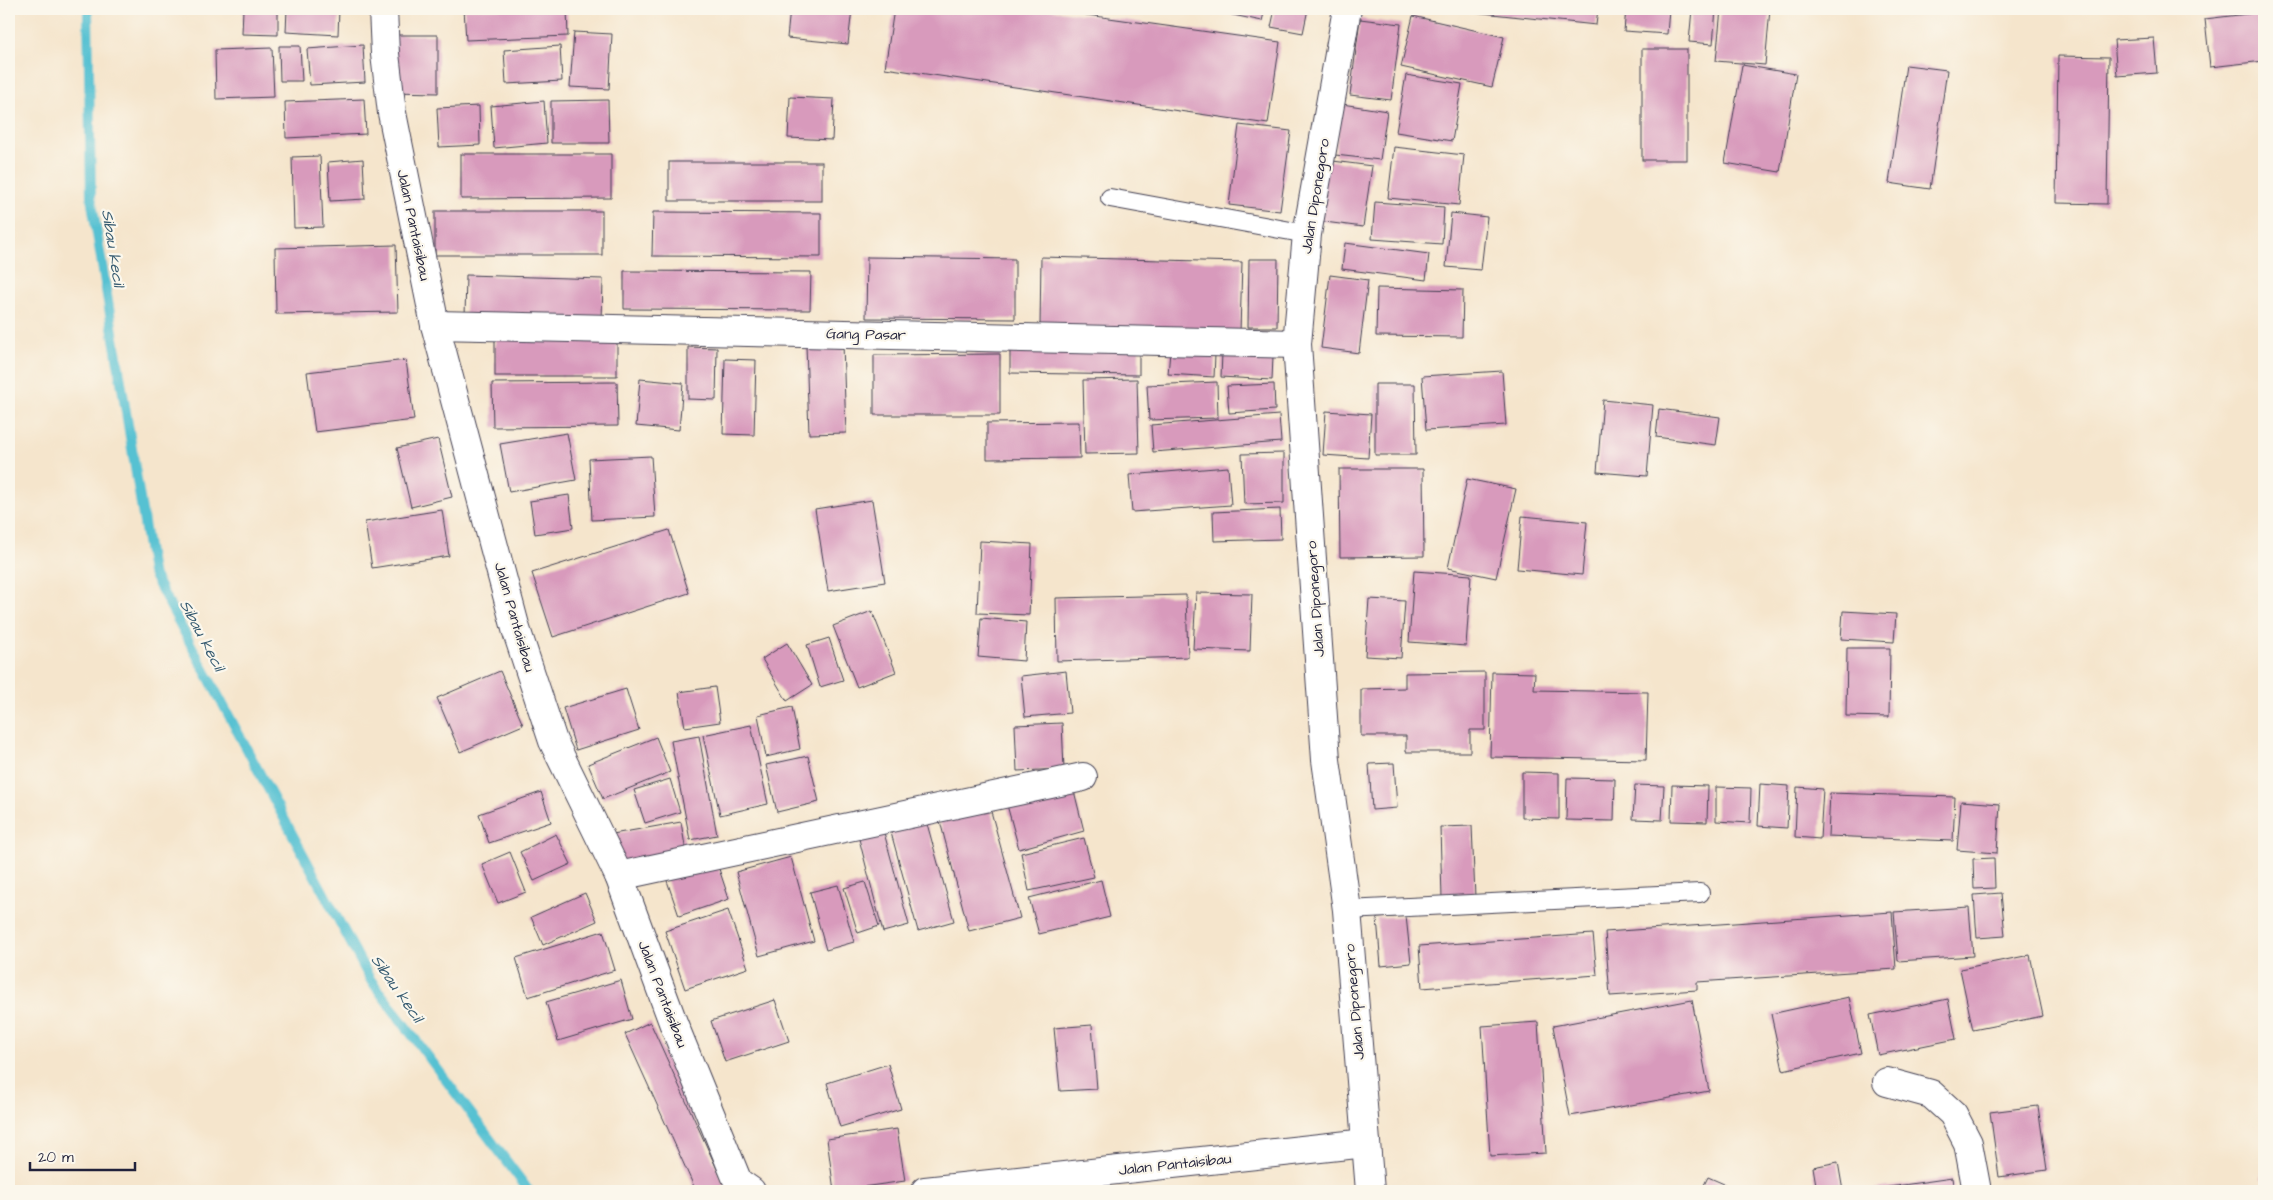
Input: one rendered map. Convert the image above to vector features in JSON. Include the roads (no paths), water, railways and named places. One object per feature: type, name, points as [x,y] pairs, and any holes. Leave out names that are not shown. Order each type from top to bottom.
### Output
[{"type":"street","name":"Jalan Pantaisibau","points":[[383,9],[385,54],[392,113],[435,325],[516,629],[554,741],[619,876],[674,1025],[738,1182],[751,1191]]},
{"type":"street","name":"Jalan Diponegoro","points":[[1347,9],[1307,234],[1297,344],[1326,760],[1347,910],[1370,1191]]},
{"type":"street","name":"Gang Pasar","points":[[435,325],[1297,344]]},
{"type":"street","points":[[619,876],[1083,777]]},
{"type":"street","points":[[1887,1082],[1930,1094],[1954,1114],[1968,1142],[1977,1191]]},
{"type":"street","name":"Jalan Pantaisibau","points":[[925,1191],[1366,1144]]},
{"type":"lane","points":[[1110,198],[1307,234]]},
{"type":"lane","points":[[1347,910],[1700,893]]},
{"type":"waterway","name":"Sibau kecil","points":[[88,9],[91,197],[152,572],[370,979],[529,1191]]}]
